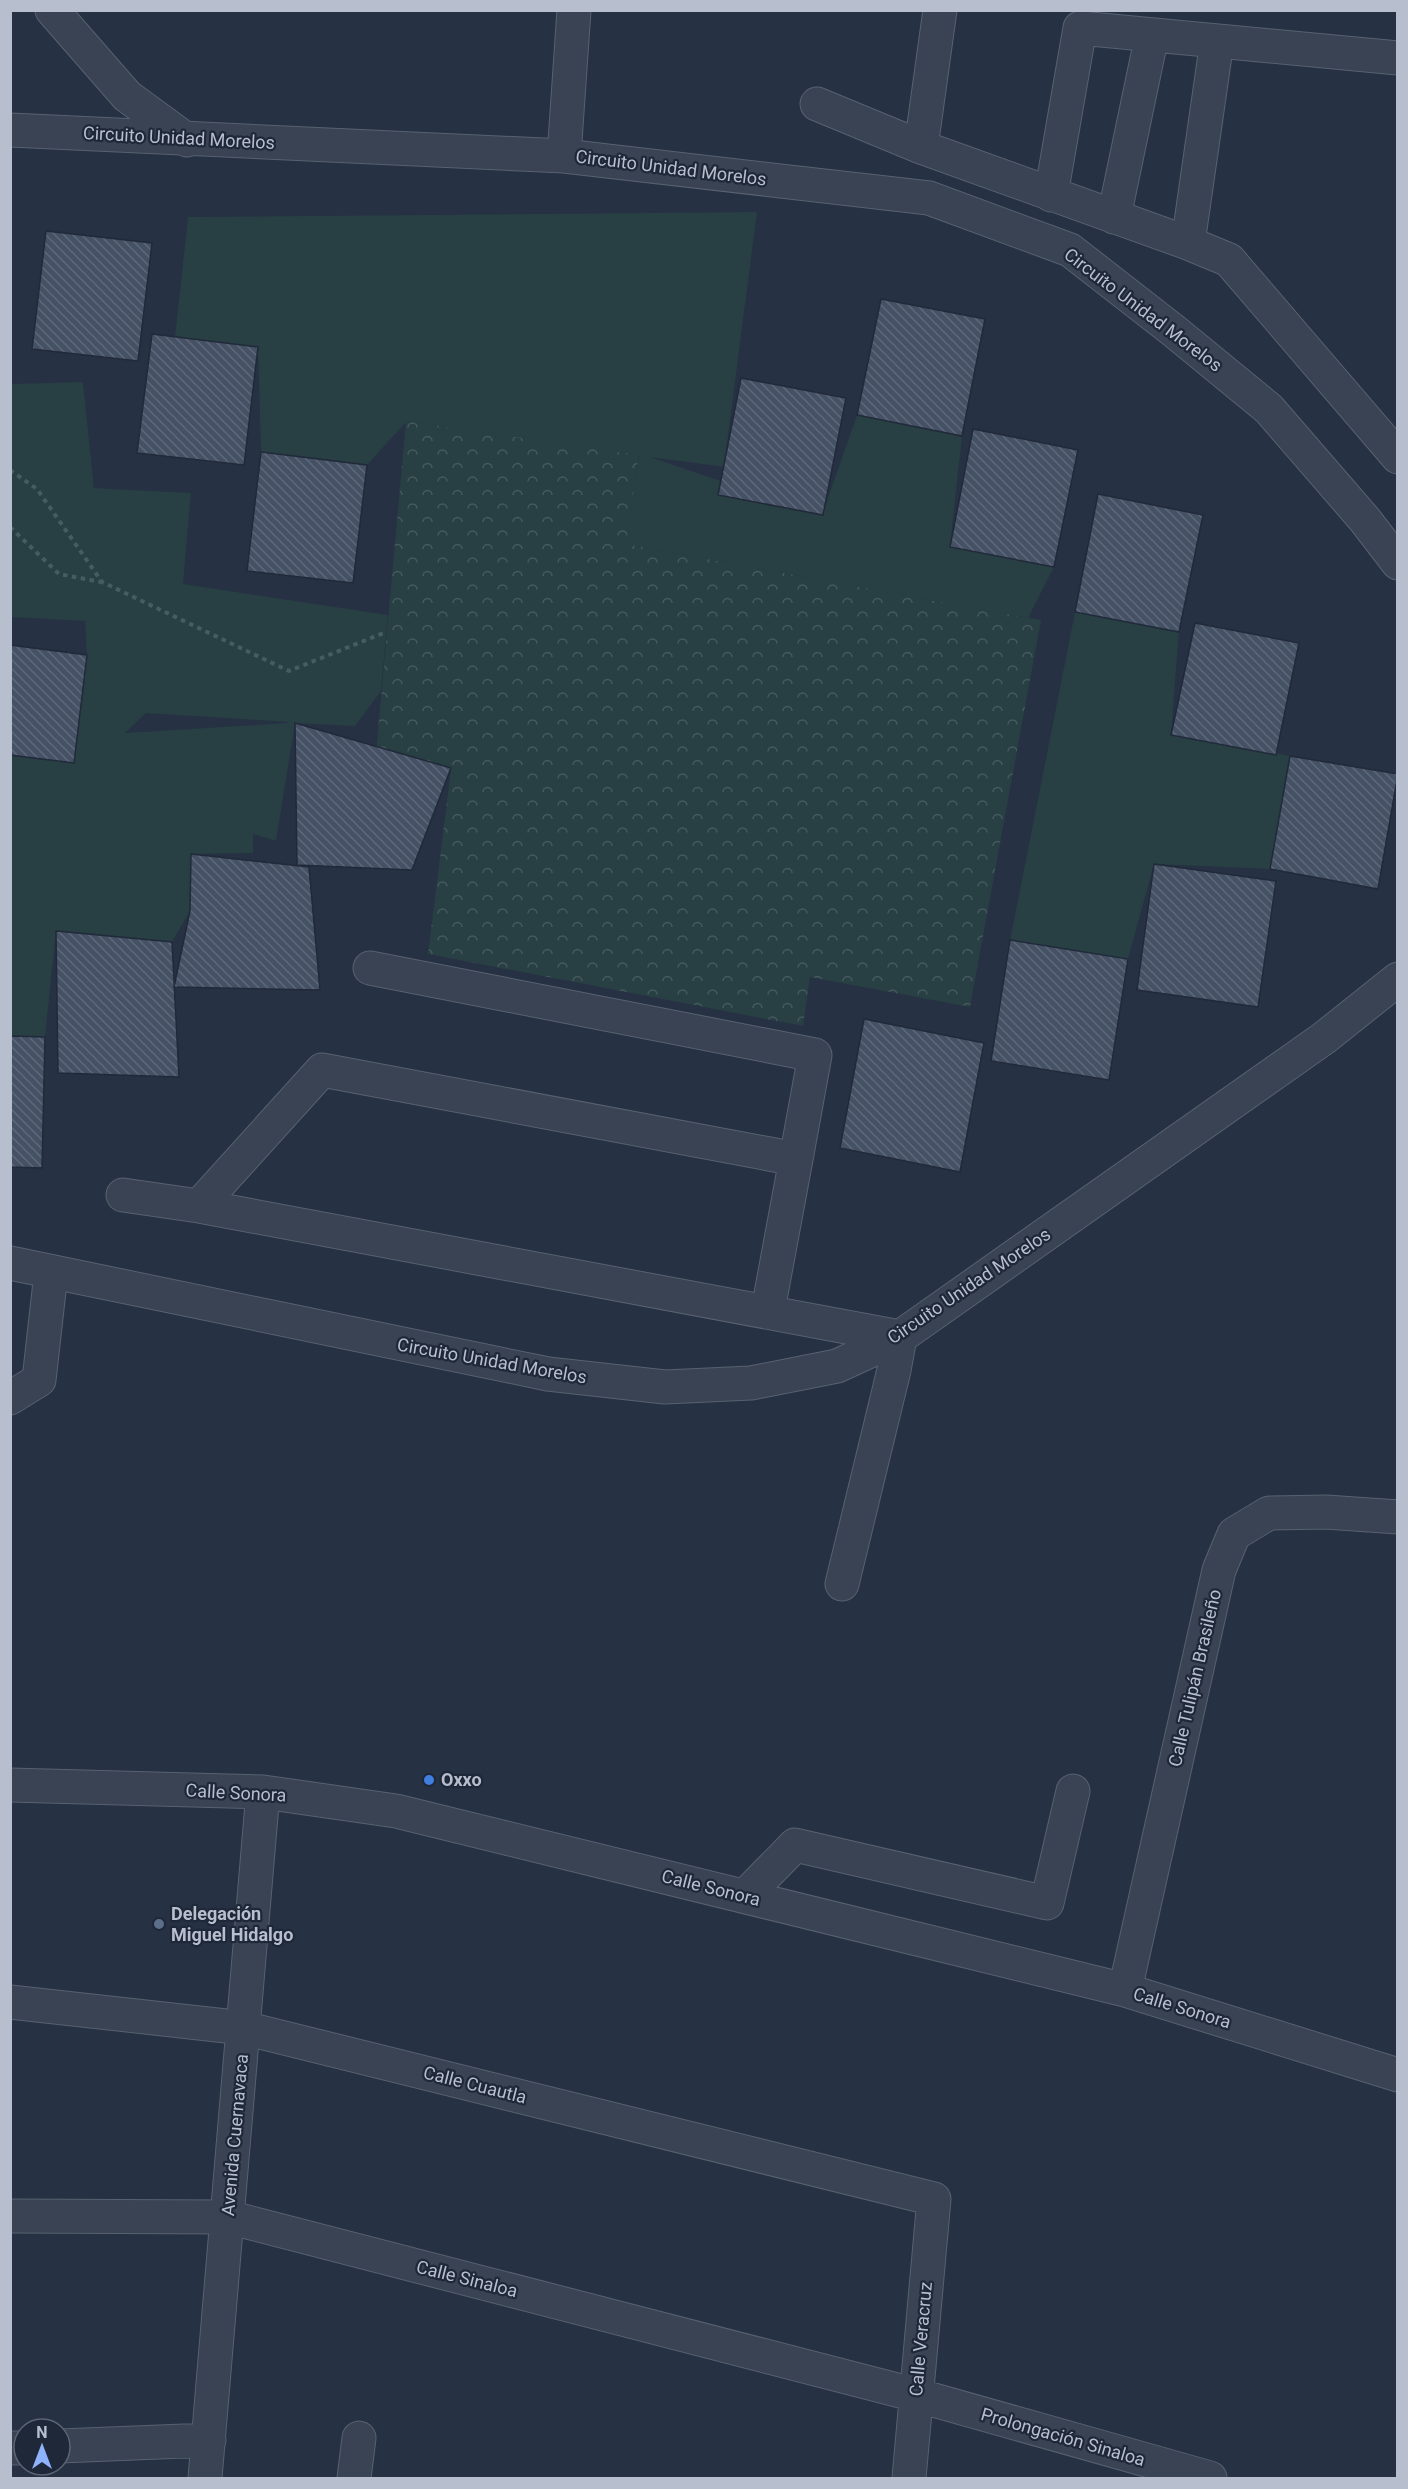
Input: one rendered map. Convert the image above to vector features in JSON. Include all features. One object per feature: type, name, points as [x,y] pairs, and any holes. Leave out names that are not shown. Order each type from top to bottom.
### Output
[{"type":"street","points":[[52,10],[127,96],[187,140]]},
{"type":"street","name":"Circuito Unidad Morelos","points":[[564,156],[574,10]]},
{"type":"street","points":[[921,147],[940,10]]},
{"type":"street","points":[[1051,195],[1080,28],[1398,58]]},
{"type":"street","points":[[1114,217],[1152,35]]},
{"type":"street","points":[[1188,243],[1217,41]]},
{"type":"street","points":[[817,104],[921,147],[1188,243],[1229,260],[1398,457]]},
{"type":"street","name":"Circuito Unidad Morelos","points":[[10,129],[187,140],[564,156],[929,198],[1070,250],[1269,409],[1365,520],[1398,562]]},
{"type":"street","points":[[370,968],[815,1055],[768,1310]]},
{"type":"street","name":"Circuito Unidad Morelos","points":[[10,1263],[548,1374],[665,1388],[752,1383],[837,1366],[900,1337],[1324,1038],[1398,979]]},
{"type":"street","points":[[199,1206],[322,1070],[796,1158]]},
{"type":"street","points":[[123,1195],[199,1206],[768,1310],[900,1337],[842,1584]]},
{"type":"street","points":[[10,1398],[39,1380],[51,1273]]},
{"type":"street","name":"Calle Tulipán Brasileño","points":[[1125,1990],[1219,1570],[1234,1534],[1269,1513],[1326,1512],[1398,1517]]},
{"type":"street","name":"Calle Sonora","points":[[10,1785],[263,1792],[396,1811],[1125,1990],[1398,2075]]},
{"type":"street","points":[[745,1896],[795,1845],[1047,1903],[1073,1791]]},
{"type":"street","name":"Avenida Cuernavaca","points":[[205,2478],[263,1792]]},
{"type":"street","name":"Calle Cuautla","points":[[10,2002],[244,2028],[934,2199]]},
{"type":"street","name":"Calle Veracruz","points":[[909,2478],[934,2199]]},
{"type":"street","name":"Calle Sinaloa","points":[[10,2216],[228,2217],[916,2395]]},
{"type":"street","name":"Prolongación Sinaloa","points":[[916,2395],[1210,2478]]},
{"type":"street","points":[[354,2478],[359,2438]]},
{"type":"street","points":[[72,2446],[209,2440]]},
{"type":"path","points":[[10,470],[37,489],[102,582]]},
{"type":"path","points":[[10,526],[59,574],[102,582],[290,671],[386,632]]},
{"type":"green space","points":[[757,212],[724,467],[650,457],[822,515],[857,415],[962,436],[950,546],[1054,567],[1028,618],[626,544],[639,455],[407,421],[367,465],[261,452],[258,347],[175,337],[188,217]]},
{"type":"green space","points":[[83,382],[94,488],[191,493],[183,584],[388,615],[381,691],[355,726],[295,723],[276,841],[253,834],[253,853],[191,854],[190,911],[172,942],[56,931],[45,1037],[11,1036],[11,755],[74,763],[87,655],[85,621],[11,617],[11,384]],"holes":[[[146,713],[288,723],[125,733]]]},
{"type":"green space","points":[[406,421],[639,453],[627,544],[1041,620],[970,1007],[810,977],[803,1026],[428,954],[451,769],[376,753]]},
{"type":"green space","points":[[1075,612],[1179,632],[1171,734],[1290,756],[1270,869],[1154,864],[1128,959],[1010,940]]},
{"type":"building","points":[[46,231],[152,243],[138,361],[32,349]]},
{"type":"building","points":[[881,299],[985,319],[962,436],[857,415]]},
{"type":"building","points":[[152,334],[258,347],[244,465],[137,453]]},
{"type":"building","points":[[741,378],[846,398],[823,515],[718,495]]},
{"type":"building","points":[[973,429],[1078,450],[1054,567],[950,547]]},
{"type":"building","points":[[261,452],[367,465],[353,583],[247,571]]},
{"type":"building","points":[[1098,494],[1203,515],[1179,632],[1075,612]]},
{"type":"building","points":[[1195,623],[1299,643],[1276,755],[1171,735]]},
{"type":"building","points":[[10,645],[87,655],[74,763],[10,755]]},
{"type":"building","points":[[295,723],[451,768],[412,870],[297,865]]},
{"type":"building","points":[[1290,756],[1398,774],[1378,889],[1270,869]]},
{"type":"building","points":[[191,854],[309,867],[320,990],[174,987],[190,911]]},
{"type":"building","points":[[1154,864],[1276,881],[1258,1007],[1137,990]]},
{"type":"building","points":[[56,931],[172,942],[179,1077],[58,1073]]},
{"type":"building","points":[[1010,940],[1128,959],[1109,1080],[991,1061]]},
{"type":"building","points":[[864,1019],[984,1043],[960,1172],[840,1148]]},
{"type":"building","points":[[10,1036],[45,1037],[42,1168],[10,1167]]},
{"type":"place","name":"Oxxo","points":[[429,1780]]},
{"type":"place","name":"Delegación Miguel Hidalgo","points":[[159,1924]]}]
